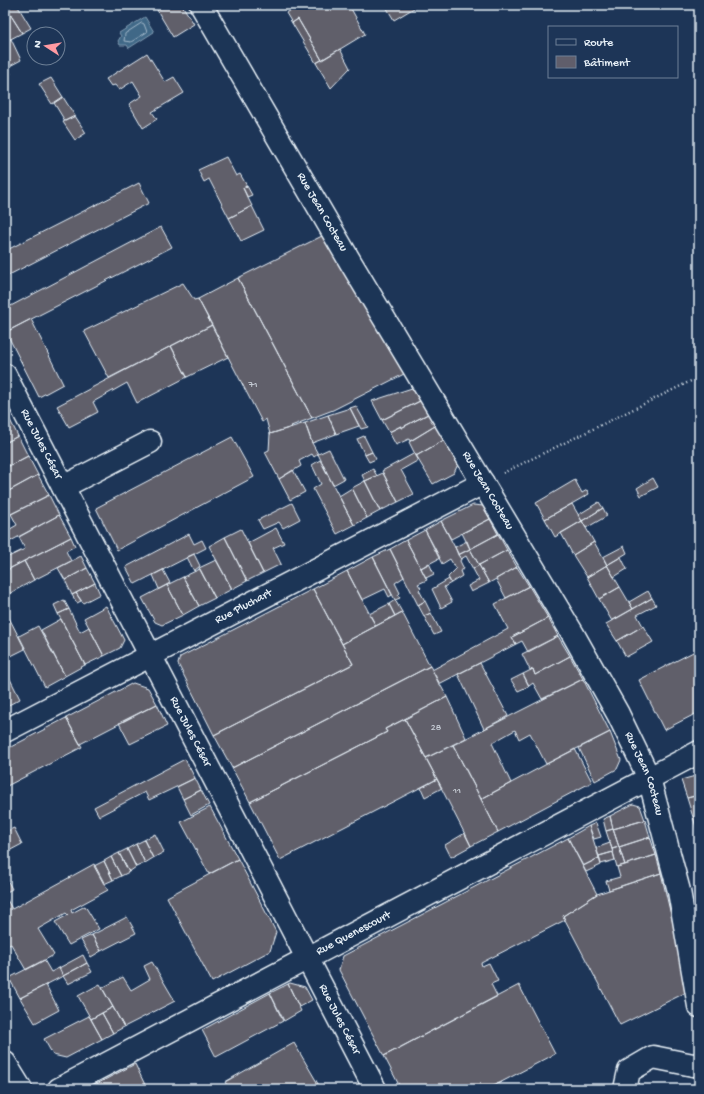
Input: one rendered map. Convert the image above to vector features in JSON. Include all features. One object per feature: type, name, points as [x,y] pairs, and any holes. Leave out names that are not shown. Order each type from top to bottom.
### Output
[{"type":"street","name":"Rue Jean Cocteau","points":[[201,5],[351,263],[573,634],[618,714],[649,778],[679,891],[699,1006]]},
{"type":"street","name":"Rue Jules César","points":[[5,374],[150,657],[309,958],[375,1089]]},
{"type":"street","points":[[63,487],[150,442]]},
{"type":"street","name":"Rue Pluchart","points":[[5,731],[483,483]]},
{"type":"street","name":"Rue Quenescourt","points":[[59,1089],[699,752]]},
{"type":"street","points":[[626,1089],[629,1071],[654,1057],[693,1065],[699,1064]]},
{"type":"street","points":[[5,1063],[21,1089]]},
{"type":"path","points":[[483,483],[699,377]]},
{"type":"water","points":[[145,17],[154,32],[129,48],[127,45],[120,45],[118,41],[121,36],[119,33]]},
{"type":"building","points":[[17,5],[30,26],[26,26],[26,31],[22,33],[7,9]]},
{"type":"building","points":[[166,5],[182,5],[194,24],[173,37],[157,10]]},
{"type":"building","points":[[289,5],[349,5],[365,34],[322,60],[298,19],[292,23],[286,13],[292,10]]},
{"type":"building","points":[[385,5],[419,5],[394,20]]},
{"type":"building","points":[[8,11],[22,33],[5,42],[5,13]]},
{"type":"building","points":[[298,19],[322,60],[316,63],[292,23]]},
{"type":"building","points":[[11,39],[21,60],[8,67],[11,74],[5,77],[5,42]]},
{"type":"building","points":[[340,49],[350,68],[331,88],[316,63]]},
{"type":"building","points":[[147,53],[165,82],[174,77],[184,93],[152,112],[157,119],[143,128],[129,104],[142,96],[133,81],[119,90],[115,85],[111,86],[106,79]]},
{"type":"building","points":[[51,78],[63,97],[52,104],[39,84]]},
{"type":"building","points":[[63,97],[75,116],[65,121],[54,103]]},
{"type":"building","points":[[75,116],[86,133],[75,140],[63,122]]},
{"type":"building","points":[[226,157],[236,176],[240,174],[247,186],[243,188],[252,206],[229,218],[209,179],[204,182],[198,170]]},
{"type":"building","points":[[139,183],[149,203],[5,277],[5,251]]},
{"type":"building","points":[[247,186],[252,195],[247,197],[243,188]]},
{"type":"building","points":[[252,206],[264,230],[241,241],[229,218]]},
{"type":"building","points":[[161,227],[172,247],[6,332],[5,309]]},
{"type":"building","points":[[322,236],[404,374],[333,410],[312,418],[238,278]]},
{"type":"building","points":[[238,278],[312,418],[291,426],[292,427],[270,434],[266,419],[262,422],[198,299]]},
{"type":"building","points":[[183,283],[194,300],[198,299],[212,325],[109,378],[84,331]]},
{"type":"building","points":[[31,319],[63,384],[39,397],[6,332]]},
{"type":"building","points":[[212,325],[228,357],[187,377],[171,346]]},
{"type":"building","points":[[171,346],[187,377],[137,403],[127,383],[93,402],[98,412],[69,427],[57,406]]},
{"type":"building","points":[[412,388],[420,401],[382,420],[372,401]]},
{"type":"building","points":[[420,401],[428,414],[401,428],[401,426],[389,432],[382,420]]},
{"type":"building","points":[[356,406],[368,427],[361,429],[350,408]]},
{"type":"building","points":[[350,408],[359,426],[336,434],[328,415]]},
{"type":"building","points":[[428,414],[435,426],[410,441],[409,439],[396,445],[389,432],[401,426],[401,428]]},
{"type":"building","points":[[328,415],[336,434],[312,443],[305,423]]},
{"type":"building","points":[[8,416],[18,436],[5,443],[5,418]]},
{"type":"building","points":[[305,423],[312,443],[318,454],[314,457],[312,454],[299,461],[301,466],[279,479],[265,452],[269,450],[270,434]]},
{"type":"building","points":[[435,426],[444,440],[416,456],[409,442]]},
{"type":"building","points":[[18,436],[28,456],[5,468],[5,443]]},
{"type":"building","points":[[364,436],[372,452],[365,455],[357,439]]},
{"type":"building","points":[[232,437],[254,477],[117,550],[96,508]]},
{"type":"building","points":[[444,440],[458,464],[454,473],[433,484],[416,456]]},
{"type":"building","points":[[329,449],[344,479],[333,485],[318,454]]},
{"type":"building","points":[[372,452],[376,459],[369,462],[365,455]]},
{"type":"building","points":[[415,453],[419,460],[401,470],[414,494],[398,502],[382,471]]},
{"type":"building","points":[[28,456],[38,475],[5,493],[5,468]]},
{"type":"building","points":[[320,460],[354,525],[337,534],[313,489],[321,484],[312,465]]},
{"type":"building","points":[[373,469],[377,476],[365,481],[362,475]]},
{"type":"building","points":[[293,470],[305,492],[290,500],[279,479]]},
{"type":"building","points":[[383,473],[398,502],[380,511],[365,481]]},
{"type":"building","points":[[38,475],[49,495],[5,517],[5,493]]},
{"type":"building","points":[[653,478],[658,487],[641,496],[637,488]]},
{"type":"building","points":[[575,480],[582,493],[587,490],[589,494],[545,519],[536,503]]},
{"type":"building","points":[[365,481],[380,511],[367,518],[352,488]]},
{"type":"building","points":[[352,488],[367,518],[354,525],[339,496]]},
{"type":"building","points":[[49,495],[59,515],[5,544],[5,532],[17,525],[11,514]]},
{"type":"building","points":[[599,502],[603,508],[582,521],[578,515]]},
{"type":"building","points":[[292,503],[300,519],[283,528],[279,522],[263,529],[258,520]]},
{"type":"building","points":[[572,504],[582,521],[555,537],[545,519]]},
{"type":"building","points":[[473,505],[483,506],[490,519],[451,539],[441,521]]},
{"type":"building","points":[[603,508],[607,516],[586,528],[582,521]]},
{"type":"building","points":[[59,515],[71,537],[7,570],[5,567],[5,564],[8,563],[6,558],[25,549],[19,537]]},
{"type":"building","points":[[490,519],[498,534],[470,549],[462,533]]},
{"type":"building","points":[[441,521],[461,559],[460,561],[464,569],[460,571],[462,576],[451,583],[448,577],[456,569],[450,559],[442,564],[425,530]]},
{"type":"building","points":[[582,521],[594,542],[573,555],[561,533]]},
{"type":"building","points":[[276,528],[284,543],[273,548],[281,564],[263,573],[248,543]]},
{"type":"building","points":[[241,529],[263,573],[247,581],[225,537]]},
{"type":"building","points":[[425,530],[440,558],[421,568],[406,540]]},
{"type":"building","points":[[189,534],[194,544],[202,540],[206,548],[135,584],[126,567]]},
{"type":"building","points":[[498,534],[507,550],[479,565],[470,549]]},
{"type":"building","points":[[71,537],[75,546],[66,551],[71,561],[34,580],[24,561]]},
{"type":"building","points":[[225,537],[247,581],[232,589],[209,546]]},
{"type":"building","points":[[406,540],[427,580],[418,584],[421,588],[419,590],[425,601],[418,605],[390,549]]},
{"type":"building","points":[[467,541],[470,549],[458,555],[455,547]]},
{"type":"building","points":[[594,542],[607,565],[587,577],[573,555]]},
{"type":"building","points":[[624,546],[627,553],[607,565],[603,557]]},
{"type":"building","points":[[390,549],[404,577],[395,583],[400,593],[398,595],[400,598],[395,600],[373,557]]},
{"type":"building","points":[[470,549],[479,565],[473,569],[466,556],[461,559],[458,555]]},
{"type":"building","points":[[507,550],[517,567],[489,583],[479,565]]},
{"type":"building","points":[[194,554],[200,566],[194,571],[187,557]]},
{"type":"building","points":[[81,556],[87,568],[65,580],[58,568]]},
{"type":"building","points":[[373,557],[392,595],[389,597],[385,589],[362,600],[347,571]]},
{"type":"building","points":[[621,557],[627,569],[614,577],[607,565]]},
{"type":"building","points":[[216,560],[232,589],[215,598],[199,568]]},
{"type":"building","points":[[24,561],[34,580],[5,596],[5,571]]},
{"type":"building","points":[[429,563],[434,574],[426,578],[421,568]]},
{"type":"building","points":[[479,565],[489,583],[471,592],[468,586],[479,580],[473,569]]},
{"type":"building","points":[[607,565],[620,587],[599,599],[587,577]]},
{"type":"building","points":[[517,567],[529,586],[506,598],[496,579]]},
{"type":"building","points":[[87,568],[95,583],[72,595],[65,580]]},
{"type":"building","points":[[200,569],[215,598],[199,606],[183,577]]},
{"type":"building","points":[[163,570],[170,583],[159,589],[153,575]]},
{"type":"building","points":[[347,571],[376,626],[342,644],[313,589]]},
{"type":"building","points":[[183,577],[199,606],[183,615],[167,585]]},
{"type":"building","points":[[449,579],[451,583],[444,587],[452,602],[441,608],[432,589]]},
{"type":"building","points":[[95,583],[100,594],[83,603],[76,593]]},
{"type":"building","points":[[167,585],[183,615],[162,625],[155,622],[142,598]]},
{"type":"building","points":[[529,586],[548,618],[512,637],[516,644],[439,684],[432,670],[508,629],[495,604]]},
{"type":"building","points":[[620,587],[633,609],[612,621],[599,599]]},
{"type":"building","points":[[313,589],[353,664],[214,735],[178,664],[180,657]]},
{"type":"building","points":[[648,591],[652,598],[633,609],[629,602]]},
{"type":"building","points":[[76,593],[81,601],[77,603],[72,595]]},
{"type":"building","points":[[652,598],[656,605],[637,615],[643,626],[617,641],[606,624]]},
{"type":"building","points":[[64,600],[69,609],[58,614],[54,605]]},
{"type":"building","points":[[395,600],[402,612],[395,616],[389,604]]},
{"type":"building","points":[[425,601],[431,613],[424,616],[418,605]]},
{"type":"building","points":[[389,604],[395,616],[376,626],[369,614]]},
{"type":"building","points":[[106,606],[124,640],[120,648],[104,656],[84,618]]},
{"type":"building","points":[[69,609],[80,632],[89,627],[104,656],[85,665],[58,614]]},
{"type":"building","points":[[5,610],[25,649],[5,659]]},
{"type":"building","points":[[402,612],[430,666],[232,768],[214,735],[353,664],[342,644]]},
{"type":"building","points":[[431,613],[441,632],[434,635],[424,616]]},
{"type":"building","points":[[548,618],[558,636],[528,652],[522,641],[516,644],[512,637]]},
{"type":"building","points":[[61,619],[85,665],[65,676],[41,630]]},
{"type":"building","points":[[38,626],[65,676],[45,687],[19,636]]},
{"type":"building","points":[[643,626],[653,642],[626,657],[617,641]]},
{"type":"building","points":[[558,636],[570,656],[535,675],[533,669],[530,670],[522,654]]},
{"type":"building","points":[[699,649],[699,712],[664,730],[639,680]]},
{"type":"building","points":[[570,656],[583,679],[542,699],[533,683],[529,686],[523,674],[533,669],[535,675]]},
{"type":"building","points":[[480,663],[508,716],[484,729],[458,674]]},
{"type":"building","points":[[430,666],[447,697],[385,729],[387,732],[250,802],[232,768]]},
{"type":"building","points":[[5,669],[20,699],[5,707]]},
{"type":"building","points":[[523,674],[529,686],[518,691],[511,680]]},
{"type":"building","points":[[583,679],[610,732],[546,764],[530,733],[519,739],[515,730],[492,743],[511,783],[481,799],[453,745]]},
{"type":"building","points":[[133,683],[148,688],[157,704],[80,744],[66,718]]},
{"type":"building","points":[[447,697],[466,738],[426,758],[405,719]]},
{"type":"building","points":[[157,704],[167,726],[130,744],[119,723]]},
{"type":"building","points":[[66,718],[82,747],[5,787],[5,750]]},
{"type":"building","points":[[405,719],[437,779],[280,860],[250,802],[387,732],[385,729]]},
{"type":"building","points":[[610,732],[621,760],[617,769],[595,781],[579,748]]},
{"type":"building","points":[[453,745],[498,832],[471,846],[426,758]]},
{"type":"building","points":[[575,749],[592,782],[498,832],[481,799]]},
{"type":"building","points":[[185,759],[195,778],[149,800],[145,792],[99,816],[94,807]]},
{"type":"building","points":[[699,775],[699,795],[687,798],[681,780]]},
{"type":"building","points":[[195,778],[201,790],[183,799],[177,787]]},
{"type":"building","points":[[437,779],[442,788],[425,797],[421,788]]},
{"type":"building","points":[[201,790],[209,805],[191,815],[183,799]]},
{"type":"building","points":[[699,795],[699,815],[693,817],[687,798]]},
{"type":"building","points":[[633,804],[640,806],[645,820],[613,829],[610,816]]},
{"type":"building","points":[[210,807],[238,859],[209,874],[181,822]]},
{"type":"building","points":[[699,815],[699,834],[698,834],[693,817]]},
{"type":"building","points":[[610,816],[613,829],[606,831],[603,819]]},
{"type":"building","points":[[645,820],[650,837],[619,847],[613,829]]},
{"type":"building","points":[[596,823],[601,837],[594,839],[589,826]]},
{"type":"building","points":[[589,826],[599,858],[583,866],[568,838]]},
{"type":"building","points":[[14,828],[22,844],[5,853],[5,832]]},
{"type":"building","points":[[613,829],[619,847],[612,849],[606,831]]},
{"type":"building","points":[[465,833],[471,846],[451,857],[445,845]]},
{"type":"building","points":[[155,834],[164,852],[153,858],[144,840]]},
{"type":"building","points":[[650,837],[656,855],[625,865],[619,847]]},
{"type":"building","points":[[568,838],[597,894],[563,916],[565,920],[481,963],[482,966],[489,963],[498,981],[491,984],[497,996],[384,1056],[339,970],[343,956]]},
{"type":"building","points":[[144,840],[153,858],[145,863],[136,844]]},
{"type":"building","points":[[610,843],[613,852],[599,856],[596,848]]},
{"type":"building","points":[[136,844],[145,863],[136,867],[127,849]]},
{"type":"building","points":[[619,847],[625,865],[617,867],[612,849]]},
{"type":"building","points":[[127,849],[136,867],[129,872],[119,853]]},
{"type":"building","points":[[613,852],[615,860],[601,864],[599,856]]},
{"type":"building","points":[[119,853],[129,872],[121,876],[111,857]]},
{"type":"building","points":[[656,855],[661,873],[609,890],[606,881],[620,877],[617,867]]},
{"type":"building","points":[[111,857],[121,876],[113,880],[104,861]]},
{"type":"building","points":[[599,858],[601,865],[586,872],[583,866]]},
{"type":"building","points":[[238,859],[276,932],[270,951],[212,982],[167,897]]},
{"type":"building","points":[[104,861],[113,880],[104,884],[94,866]]},
{"type":"building","points":[[94,864],[108,890],[71,910],[72,913],[85,906],[99,929],[69,945],[55,922],[68,915],[66,913],[38,929],[54,955],[26,970],[11,944],[5,947],[5,896],[12,909]]},
{"type":"building","points":[[661,873],[676,936],[685,993],[620,1025],[563,916],[597,894]]},
{"type":"building","points":[[5,876],[12,889],[5,893]]},
{"type":"building","points":[[127,917],[136,933],[101,951],[92,935]]},
{"type":"building","points":[[92,935],[101,951],[91,957],[81,940]]},
{"type":"building","points":[[83,955],[87,963],[63,976],[59,968]]},
{"type":"building","points":[[44,960],[51,972],[59,968],[63,976],[20,998],[9,978]]},
{"type":"building","points":[[152,962],[175,1001],[124,1027],[102,988],[123,977],[131,990],[150,979],[144,966]]},
{"type":"building","points":[[87,963],[92,972],[68,984],[63,976]]},
{"type":"building","points":[[290,983],[305,987],[312,1000],[299,1007],[288,984]]},
{"type":"building","points":[[100,984],[113,1007],[91,1019],[78,996]]},
{"type":"building","points":[[288,984],[301,1011],[284,1021],[270,993]]},
{"type":"building","points":[[46,985],[59,1010],[35,1023],[20,998]]},
{"type":"building","points":[[519,985],[555,1054],[488,1089],[401,1089],[384,1056]]},
{"type":"building","points":[[270,993],[283,1021],[216,1057],[202,1030]]},
{"type":"building","points":[[113,1007],[124,1027],[113,1033],[102,1013]]},
{"type":"building","points":[[102,1013],[113,1033],[102,1039],[91,1019]]},
{"type":"building","points":[[89,1016],[102,1039],[66,1058],[53,1055],[44,1039]]},
{"type":"building","points":[[294,1043],[321,1089],[229,1089],[225,1082]]},
{"type":"building","points":[[135,1064],[147,1089],[87,1089]]}]
